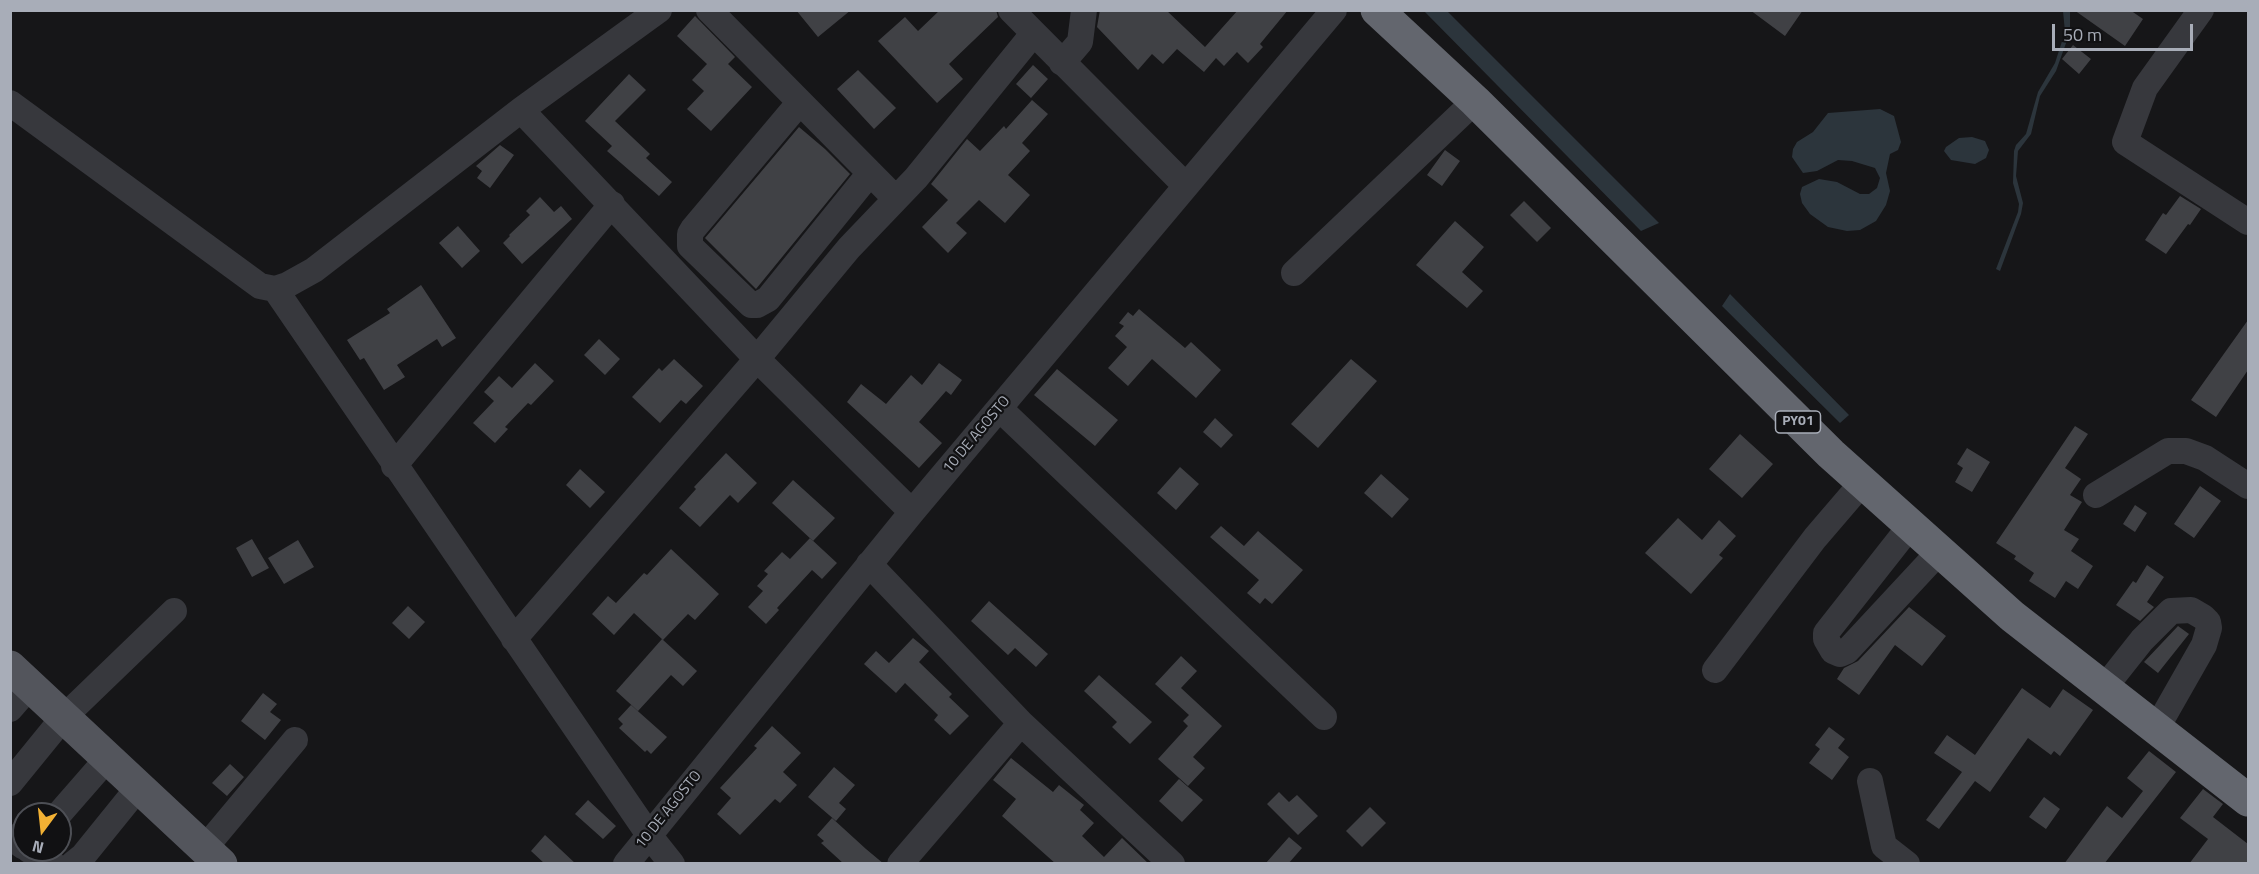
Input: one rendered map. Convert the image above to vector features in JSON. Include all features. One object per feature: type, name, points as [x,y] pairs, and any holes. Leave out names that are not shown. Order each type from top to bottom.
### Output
[{"type":"highway","name":"PY01","points":[[1377,10],[1475,101],[1831,454],[2012,616],[2248,800]]},
{"type":"main road","points":[[17,687],[63,718],[212,856]]},
{"type":"street","points":[[10,103],[260,286],[275,289],[315,270],[521,110],[658,10]]},
{"type":"street","points":[[709,10],[896,199]]},
{"type":"street","points":[[1011,10],[1186,186]]},
{"type":"street","points":[[1062,63],[1080,42],[1084,10]]},
{"type":"street","name":"10 DE AGOSTO","points":[[626,864],[912,512],[1334,10]]},
{"type":"street","points":[[2201,10],[2145,88],[2125,142],[2248,222]]},
{"type":"street","points":[[514,639],[757,359],[849,248],[896,199],[1033,34]]},
{"type":"street","points":[[1294,273],[1475,101]]},
{"type":"street","points":[[800,102],[693,229],[690,234],[690,246],[751,305],[758,305],[768,299],[870,173]]},
{"type":"street","points":[[521,110],[757,359],[912,512]]},
{"type":"street","points":[[394,466],[612,204]]},
{"type":"street","points":[[275,289],[394,466],[649,835],[672,864]]},
{"type":"street","points":[[1000,409],[1324,717]]},
{"type":"street","points":[[2096,495],[2168,451],[2186,451],[2205,458],[2248,486]]},
{"type":"street","points":[[1715,670],[1815,538],[1863,482]]},
{"type":"street","points":[[1911,525],[1826,633],[1826,639],[1833,651],[1840,654],[1847,651],[1940,552]]},
{"type":"street","points":[[869,564],[1021,723],[1172,864]]},
{"type":"street","points":[[2104,688],[2142,640],[2171,611],[2184,609],[2203,616],[2209,628],[2204,645],[2158,729]]},
{"type":"street","points":[[10,783],[63,718],[174,611]]},
{"type":"street","points":[[900,864],[1021,723]]},
{"type":"street","points":[[212,856],[295,740]]},
{"type":"street","points":[[70,802],[108,759]]},
{"type":"street","points":[[1870,781],[1878,855],[1907,864]]},
{"type":"street","points":[[73,864],[83,856],[138,788]]},
{"type":"shaded area","points":[[1424,11],[1447,11],[1659,223],[1641,231]]},
{"type":"shaded area","points":[[2063,11],[2070,12],[2070,32],[2056,71],[2040,96],[2031,134],[2018,151],[2016,176],[2023,203],[2000,271],[1996,269],[2019,204],[2013,183],[2014,151],[2016,145],[2026,134],[2038,92],[2055,63],[2065,32]]},
{"type":"shaded area","points":[[1880,109],[1894,116],[1901,142],[1898,150],[1890,154],[1886,173],[1890,191],[1886,205],[1876,221],[1860,230],[1847,231],[1828,227],[1810,214],[1802,203],[1800,194],[1802,187],[1819,179],[1837,182],[1860,194],[1869,194],[1877,188],[1880,178],[1875,168],[1852,161],[1838,160],[1817,171],[1803,173],[1792,157],[1793,149],[1797,142],[1813,132],[1828,113]]},
{"type":"shaded area","points":[[1972,137],[1985,141],[1989,150],[1986,158],[1975,164],[1951,160],[1944,151],[1959,138]]},
{"type":"shaded area","points":[[1730,294],[1849,415],[1840,423],[1722,306]]},
{"type":"building","points":[[796,10],[851,10],[818,37]]},
{"type":"building","points":[[940,10],[996,10],[998,17],[949,64],[963,79],[937,103],[878,41],[905,17],[918,31]]},
{"type":"building","points":[[1100,10],[1166,10],[1205,47],[1238,10],[1288,10],[1260,44],[1263,47],[1248,63],[1237,52],[1224,66],[1216,58],[1204,72],[1177,49],[1163,64],[1152,54],[1138,70],[1097,27]]},
{"type":"building","points":[[1750,10],[1803,10],[1785,36]]},
{"type":"building","points":[[2074,10],[2130,10],[2143,19],[2125,46]]},
{"type":"building","points":[[695,16],[735,57],[728,64],[752,87],[711,131],[687,109],[704,91],[692,80],[707,64],[677,36]]},
{"type":"building","points":[[2073,45],[2091,59],[2079,74],[2062,59]]},
{"type":"building","points":[[1033,65],[1048,79],[1031,98],[1016,84]]},
{"type":"building","points":[[858,70],[896,108],[874,129],[837,89]]},
{"type":"building","points":[[629,74],[646,90],[615,121],[650,154],[646,158],[672,182],[659,196],[607,151],[612,146],[585,121]]},
{"type":"building","points":[[1032,100],[1048,114],[1022,143],[1030,151],[1008,175],[1030,195],[1005,223],[979,200],[956,223],[967,233],[948,253],[922,227],[948,200],[931,184],[967,139],[980,151],[1004,126],[1006,129]]},
{"type":"building","points":[[799,127],[850,174],[756,289],[705,238]]},
{"type":"building","points":[[500,145],[514,155],[490,188],[477,178],[482,171],[476,166]]},
{"type":"building","points":[[1445,150],[1460,161],[1442,186],[1427,175]]},
{"type":"building","points":[[2180,196],[2201,209],[2166,254],[2145,240],[2163,213],[2166,215]]},
{"type":"building","points":[[540,197],[554,212],[561,206],[572,219],[522,264],[503,243],[530,215],[526,211]]},
{"type":"building","points":[[1524,201],[1551,228],[1537,242],[1510,215]]},
{"type":"building","points":[[1455,221],[1484,247],[1462,272],[1483,291],[1467,308],[1416,265]]},
{"type":"building","points":[[458,226],[480,251],[462,268],[439,243]]},
{"type":"building","points":[[421,285],[456,338],[442,347],[437,339],[397,365],[405,377],[384,390],[364,358],[360,360],[347,340],[390,313],[387,309]]},
{"type":"building","points":[[1139,309],[1185,348],[1191,342],[1221,370],[1196,398],[1152,359],[1128,386],[1108,368],[1127,347],[1115,336],[1124,326],[1119,323],[1128,312],[1133,316]]},
{"type":"building","points":[[2248,320],[2248,370],[2216,417],[2191,400]]},
{"type":"building","points":[[599,339],[620,359],[605,375],[584,355]]},
{"type":"building","points":[[674,359],[703,386],[686,404],[681,400],[660,423],[632,397],[659,368],[662,371]]},
{"type":"building","points":[[1351,359],[1377,381],[1318,448],[1291,424]]},
{"type":"building","points":[[535,363],[554,381],[505,427],[508,429],[495,443],[473,423],[494,401],[484,392],[499,376],[512,388]]},
{"type":"building","points":[[939,363],[962,380],[951,395],[946,391],[919,422],[942,443],[919,468],[847,402],[861,384],[886,404],[911,375],[922,385]]},
{"type":"building","points":[[1057,369],[1118,420],[1095,446],[1034,395]]},
{"type":"building","points":[[1215,418],[1233,435],[1221,448],[1203,432]]},
{"type":"building","points":[[2075,426],[2088,434],[2065,468],[2081,479],[2070,495],[2082,502],[2064,530],[2079,539],[2071,551],[2093,566],[2078,589],[2066,581],[2055,598],[2029,581],[2034,573],[2014,559],[2016,556],[1996,543]]},
{"type":"building","points":[[1740,434],[1773,464],[1742,498],[1709,469]]},
{"type":"building","points":[[1967,448],[1990,462],[1972,492],[1955,482],[1963,468],[1957,464]]},
{"type":"building","points":[[726,453],[757,483],[738,503],[730,495],[700,527],[679,508],[696,489],[694,487]]},
{"type":"building","points":[[1180,467],[1199,484],[1176,510],[1157,493]]},
{"type":"building","points":[[580,469],[605,492],[590,508],[566,485]]},
{"type":"building","points":[[1381,474],[1409,499],[1392,518],[1364,493]]},
{"type":"building","points":[[793,480],[835,518],[813,541],[772,503]]},
{"type":"building","points":[[2200,486],[2221,501],[2194,538],[2174,524]]},
{"type":"building","points":[[2135,505],[2147,513],[2135,532],[2123,524]]},
{"type":"building","points":[[1678,518],[1702,540],[1719,520],[1736,536],[1719,555],[1723,558],[1691,594],[1645,553]]},
{"type":"building","points":[[1221,526],[1244,546],[1258,531],[1303,570],[1272,604],[1265,598],[1260,604],[1247,593],[1259,580],[1210,537]]},
{"type":"building","points":[[810,538],[837,563],[822,579],[812,570],[777,608],[779,610],[766,624],[748,607],[763,591],[757,586],[768,574],[764,571],[782,552],[790,559]]},
{"type":"building","points":[[252,539],[269,568],[252,577],[236,548]]},
{"type":"building","points":[[298,540],[314,567],[284,584],[268,558]]},
{"type":"building","points":[[671,549],[719,594],[695,620],[688,614],[663,640],[634,613],[614,635],[592,614],[608,596],[616,603]]},
{"type":"building","points":[[2147,565],[2164,577],[2147,602],[2154,607],[2140,621],[2116,605],[2133,581],[2136,583]]},
{"type":"building","points":[[989,601],[1048,654],[1036,667],[1015,648],[1008,655],[971,621]]},
{"type":"building","points":[[408,606],[425,622],[409,639],[392,623]]},
{"type":"building","points":[[1909,607],[1946,636],[1922,666],[1895,645],[1859,695],[1837,679],[1844,668],[1858,661]]},
{"type":"building","points":[[2178,626],[2189,634],[2158,673],[2144,662]]},
{"type":"building","points":[[913,638],[929,651],[919,662],[952,694],[949,697],[969,716],[950,735],[934,720],[938,715],[905,683],[896,693],[864,664],[876,651],[889,663]]},
{"type":"building","points":[[662,639],[697,671],[683,686],[671,675],[638,711],[616,691]]},
{"type":"building","points":[[1181,656],[1197,671],[1181,688],[1222,726],[1193,757],[1205,768],[1188,786],[1158,759],[1188,726],[1183,721],[1189,715],[1155,684]]},
{"type":"building","points":[[1099,675],[1152,722],[1130,744],[1112,727],[1117,722],[1084,691]]},
{"type":"building","points":[[2022,688],[2050,708],[2063,689],[2093,710],[2060,756],[2054,751],[2051,755],[2028,738],[1990,792],[1975,781],[1939,829],[1926,820],[1962,772],[1934,753],[1947,735],[1975,755]]},
{"type":"building","points":[[263,693],[277,704],[270,712],[281,720],[265,740],[241,721]]},
{"type":"building","points":[[631,705],[667,737],[651,754],[647,750],[645,752],[619,728],[623,724],[618,719]]},
{"type":"building","points":[[772,726],[801,753],[783,772],[797,785],[780,803],[775,799],[740,835],[717,814],[731,798],[720,788],[757,748],[754,746]]},
{"type":"building","points":[[1829,727],[1845,739],[1838,748],[1849,757],[1832,780],[1809,763],[1820,749],[1815,745]]},
{"type":"building","points":[[2149,751],[2176,772],[2104,864],[2064,864],[2107,806],[2122,818],[2143,791],[2127,778]]},
{"type":"building","points":[[1011,758],[1053,792],[1059,785],[1084,805],[1080,810],[1094,823],[1082,836],[1104,857],[1122,838],[1149,864],[1056,864],[1002,816],[1016,799],[993,780]]},
{"type":"building","points":[[230,764],[244,777],[227,796],[212,783]]},
{"type":"building","points":[[834,767],[855,785],[839,803],[846,809],[836,821],[808,797]]},
{"type":"building","points":[[1179,779],[1203,800],[1182,822],[1159,801]]},
{"type":"building","points":[[2203,789],[2223,804],[2213,817],[2248,844],[2248,864],[2189,864],[2208,839],[2180,818]]},
{"type":"building","points":[[1279,792],[1289,802],[1297,795],[1318,816],[1298,835],[1267,804]]},
{"type":"building","points":[[2044,797],[2060,809],[2046,829],[2029,817]]},
{"type":"building","points":[[588,800],[616,826],[603,839],[575,814]]},
{"type":"building","points":[[1370,807],[1386,823],[1362,847],[1346,831]]},
{"type":"building","points":[[832,818],[884,864],[844,864],[821,843],[824,841],[817,835]]},
{"type":"building","points":[[545,835],[576,864],[545,864],[531,851]]},
{"type":"building","points":[[1289,837],[1302,848],[1288,864],[1265,864]]}]
